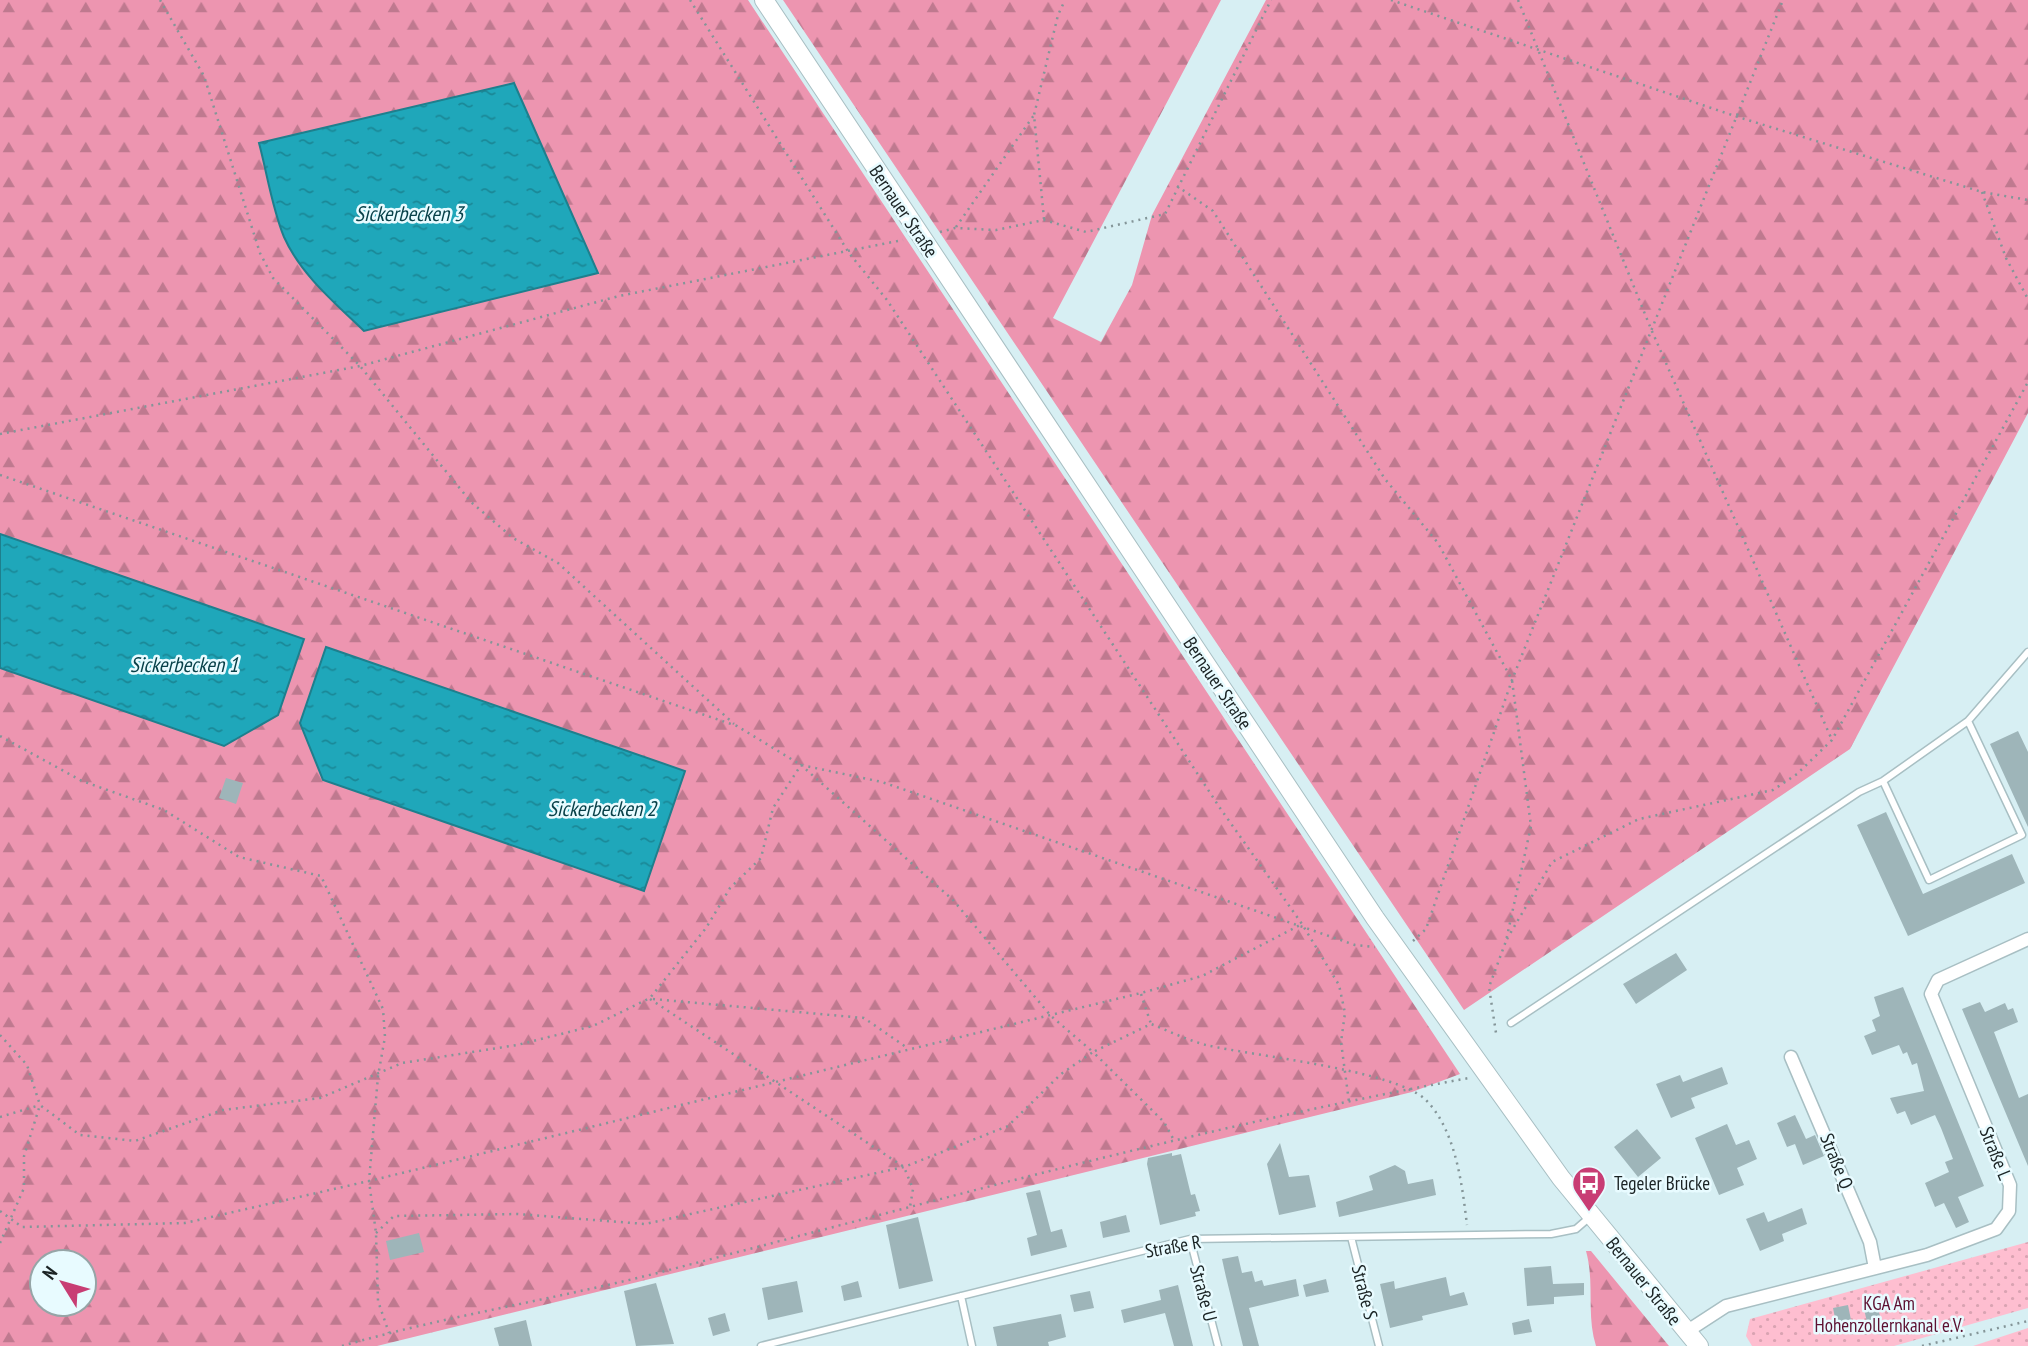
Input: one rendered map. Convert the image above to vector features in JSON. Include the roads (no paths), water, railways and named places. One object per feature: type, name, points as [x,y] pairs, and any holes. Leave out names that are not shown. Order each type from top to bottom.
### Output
[{"type":"main road","name":"Bernauer Straße","points":[[764,0],[1395,946],[1480,1068],[1591,1216],[1699,1346]]},
{"type":"street","name":"Straße L","points":[[1686,1332],[1726,1306],[1927,1255],[1996,1229],[2009,1211],[2010,1185],[1931,994],[1938,981],[2028,939]]},
{"type":"street","name":"Straße Q","points":[[1791,1058],[1865,1229],[1875,1268]]},
{"type":"lane","points":[[1511,1023],[1859,792],[1883,782],[1968,721],[2028,652]]},
{"type":"lane","points":[[1883,782],[1929,880],[2022,835],[1968,721]]},
{"type":"lane","name":"Straße R","points":[[761,1346],[1190,1240],[1551,1234],[1576,1229],[1591,1216]]},
{"type":"lane","name":"Straße S","points":[[1351,1237],[1379,1346]]},
{"type":"lane","name":"Straße U","points":[[1190,1240],[1218,1346]]},
{"type":"lane","points":[[961,1296],[972,1346]]},
{"type":"water","name":"Sickerbecken 3","points":[[514,83],[598,273],[364,331],[320,288],[291,251],[276,214],[259,143]]},
{"type":"water","name":"Sickerbecken 1","points":[[0,534],[304,639],[278,715],[224,746],[0,668]]},
{"type":"water","name":"Sickerbecken 2","points":[[326,647],[685,771],[644,891],[323,780],[300,723]]},
{"type":"place","name":"Tegeler Brücke","points":[[1589,1213]]},
{"type":"park label","name":"KGA Am Hohenzollernkanal e.V.","points":[[1889,1314]]}]
